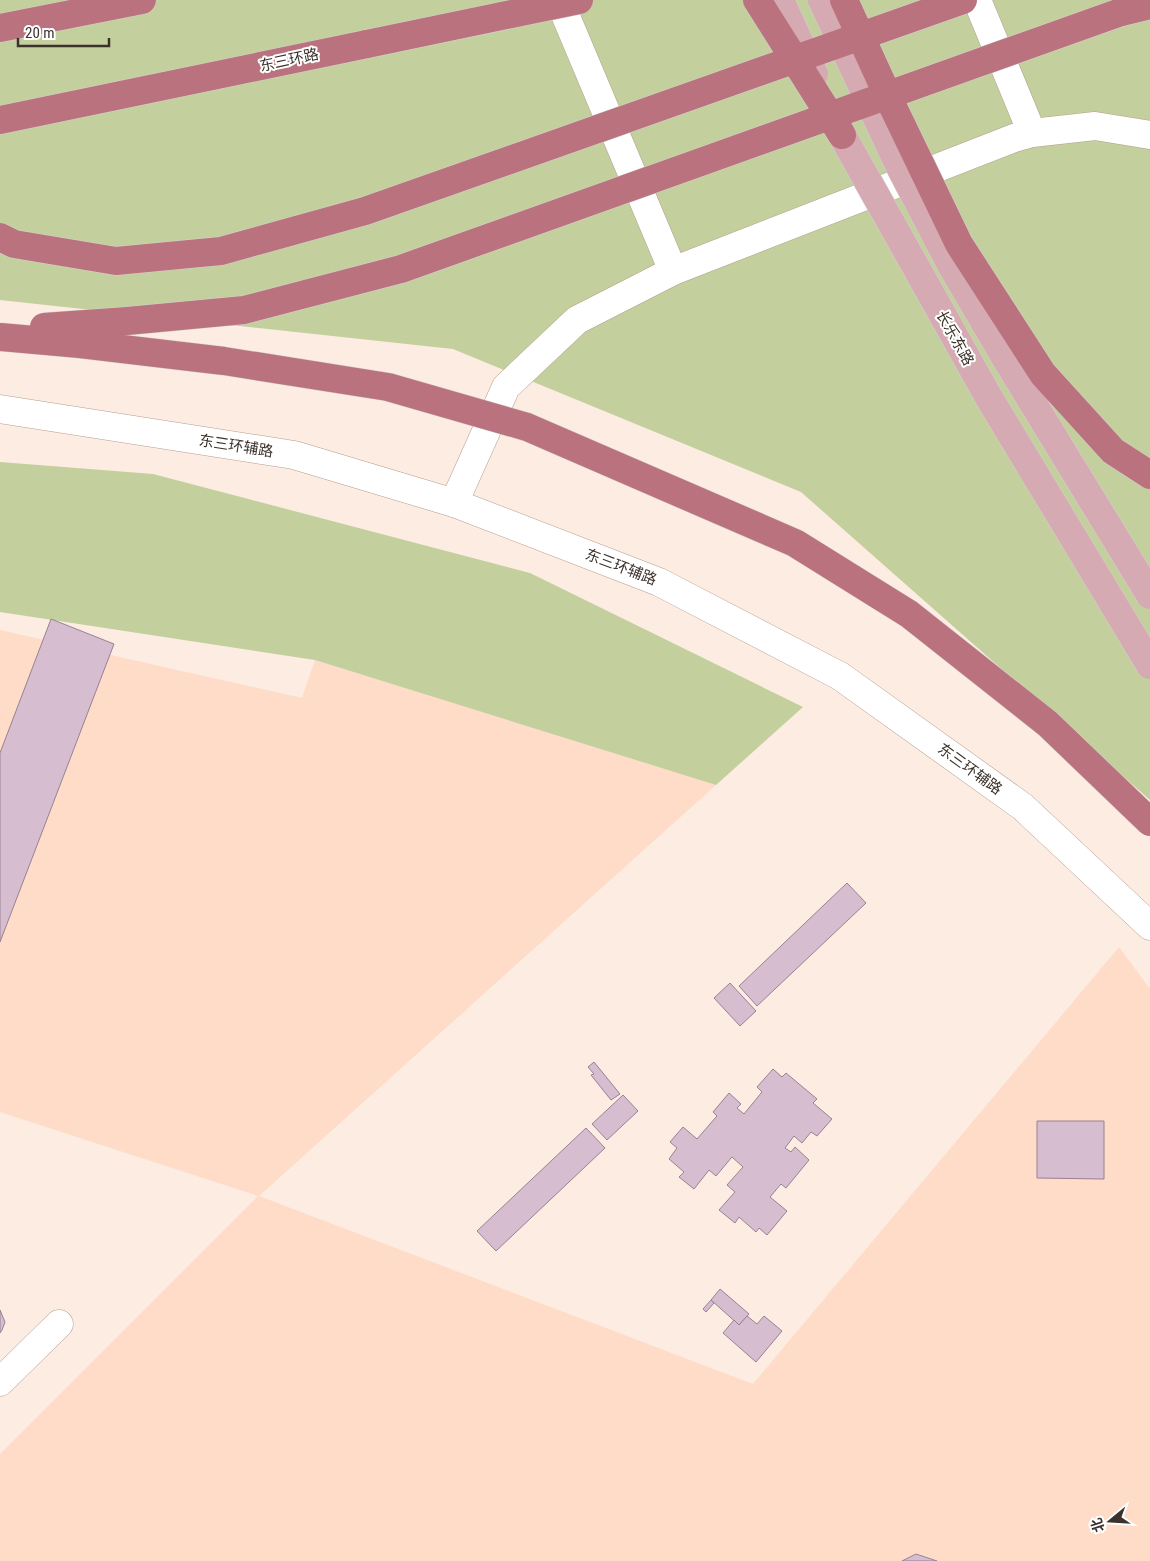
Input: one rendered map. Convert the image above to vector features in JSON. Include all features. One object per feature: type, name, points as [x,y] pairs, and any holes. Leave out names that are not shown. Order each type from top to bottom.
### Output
[{"type":"highway","points":[[0,28],[142,0]]},
{"type":"highway","name":"东三环路","points":[[0,120],[579,0]]},
{"type":"highway","points":[[757,0],[842,135]]},
{"type":"highway","points":[[844,0],[959,244],[1043,374],[1113,451],[1150,475]]},
{"type":"highway","points":[[0,237],[14,244],[116,261],[221,250],[365,211],[963,0]]},
{"type":"highway","points":[[0,330],[244,310],[400,269],[1118,13],[1150,5]]},
{"type":"highway","points":[[0,337],[80,344],[224,361],[388,387],[527,427],[795,543],[909,614],[1048,724],[1150,822]]},
{"type":"main road","name":"长乐东路","points":[[780,0],[842,135],[988,396],[1150,665]]},
{"type":"main road","points":[[822,0],[897,161],[951,265],[1150,595]]},
{"type":"street","points":[[559,0],[673,271]]},
{"type":"street","points":[[977,0],[1032,133]]},
{"type":"street","points":[[454,502],[506,387],[577,320],[673,271],[1014,138],[1032,133],[1095,126],[1150,135]]},
{"type":"street","name":"东三环辅路","points":[[0,409],[294,456],[454,502],[659,582],[840,676],[1024,808],[1150,926]]},
{"type":"street","points":[[0,1382],[59,1324]]},
{"type":"shaded area","points":[[0,630],[302,698],[315,660],[716,785],[259,1196],[753,1384],[1119,947],[1150,989],[1150,1561],[0,1561],[0,1454],[258,1196],[0,1112]]},
{"type":"green space","points":[[0,0],[1150,0],[1150,800],[801,492],[453,349],[0,300]]},
{"type":"green space","points":[[0,462],[153,474],[530,573],[803,707],[716,785],[315,660],[0,612]]},
{"type":"building","points":[[51,619],[114,644],[0,942],[0,753]]},
{"type":"building","points":[[847,883],[866,903],[757,1006],[739,986]]},
{"type":"building","points":[[730,983],[756,1011],[740,1026],[714,998]]},
{"type":"building","points":[[594,1062],[620,1094],[611,1100],[591,1075],[594,1074],[588,1067]]},
{"type":"building","points":[[773,1069],[782,1077],[786,1073],[817,1099],[813,1103],[832,1119],[817,1136],[811,1132],[802,1143],[794,1136],[785,1148],[791,1152],[795,1147],[809,1160],[786,1188],[781,1184],[770,1197],[787,1211],[767,1235],[759,1228],[756,1232],[739,1217],[735,1223],[719,1210],[735,1192],[727,1185],[743,1167],[732,1157],[716,1176],[709,1170],[694,1189],[679,1177],[684,1172],[669,1159],[677,1148],[670,1142],[683,1127],[697,1139],[717,1116],[713,1112],[729,1093],[741,1104],[737,1108],[744,1114],[762,1092],[757,1087]]},
{"type":"building","points":[[623,1095],[638,1111],[607,1140],[592,1124]]},
{"type":"building","points":[[1037,1121],[1104,1121],[1104,1179],[1037,1178]]},
{"type":"building","points":[[586,1128],[605,1148],[496,1251],[477,1231]]},
{"type":"building","points":[[720,1289],[749,1314],[739,1325],[711,1300]]},
{"type":"building","points":[[711,1300],[714,1303],[706,1312],[703,1309]]},
{"type":"building","points":[[0,1310],[5,1322],[0,1333]]},
{"type":"building","points":[[747,1316],[757,1324],[764,1316],[782,1331],[756,1362],[723,1333],[734,1320],[739,1325]]},
{"type":"building","points":[[916,1554],[937,1561],[902,1561]]}]
